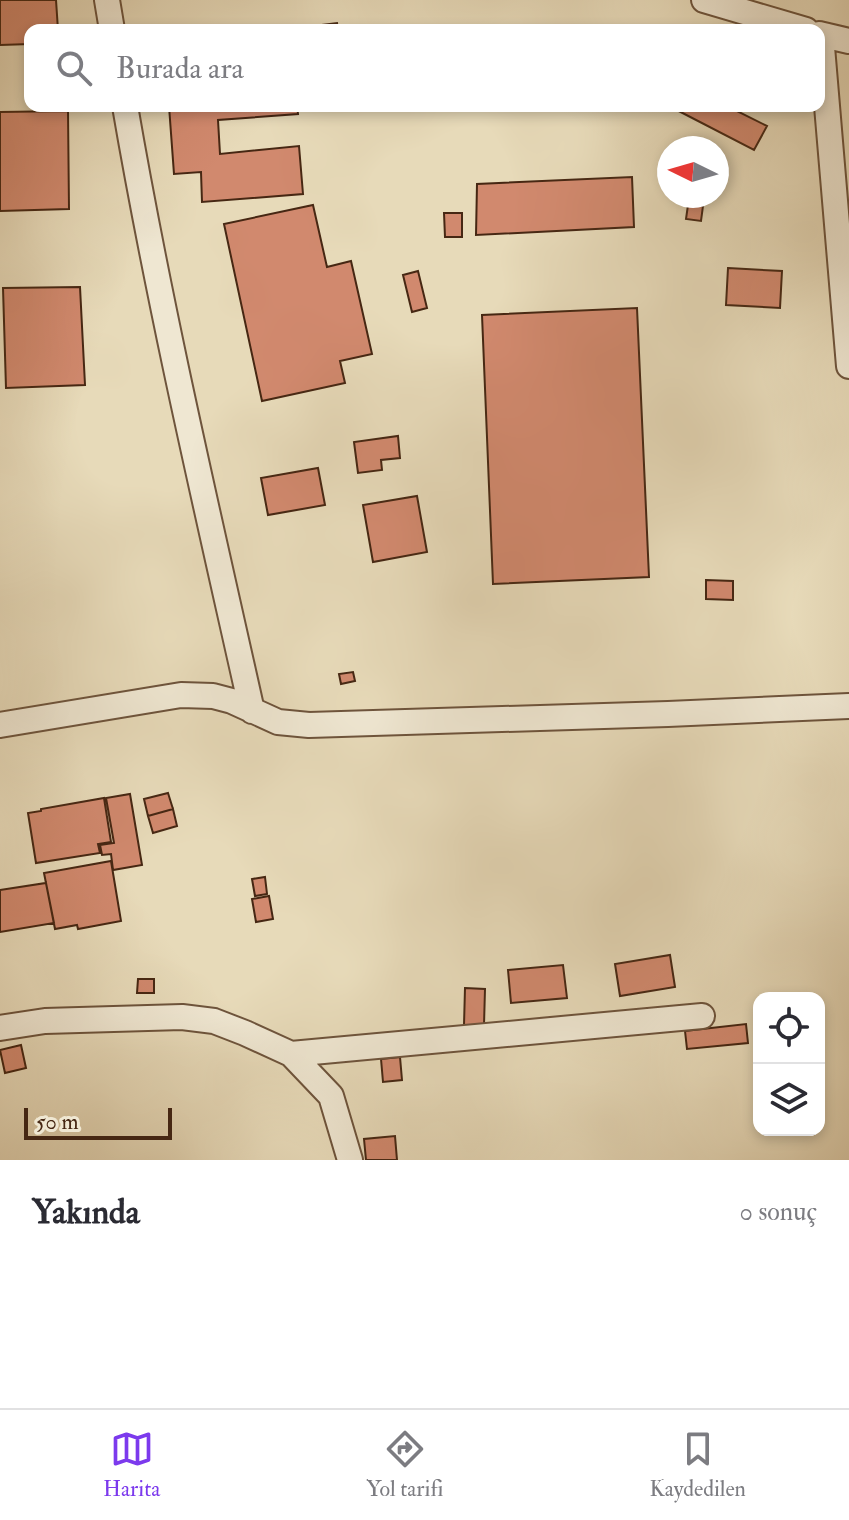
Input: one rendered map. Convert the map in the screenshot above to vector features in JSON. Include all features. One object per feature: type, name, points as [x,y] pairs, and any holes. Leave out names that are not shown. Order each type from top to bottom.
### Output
[{"type":"street","points":[[107,0],[111,24]]},
{"type":"street","points":[[717,2],[787,24]]},
{"type":"street","points":[[825,35],[849,41]]},
{"type":"street","points":[[126,112],[145,214],[252,711]]},
{"type":"street","points":[[823,112],[849,366]]},
{"type":"street","points":[[0,725],[181,695],[213,696],[232,701],[278,722],[309,725],[849,706]]},
{"type":"street","points":[[291,1054],[702,1016]]},
{"type":"street","points":[[0,1028],[45,1021],[182,1017],[214,1021],[291,1054],[331,1096],[350,1160]]},
{"type":"building","points":[[0,0],[56,0],[58,24],[24,24],[24,44],[0,45]]},
{"type":"building","points":[[0,112],[68,112],[69,209],[0,211]]},
{"type":"building","points":[[169,112],[298,112],[218,120],[220,154],[299,146],[303,194],[202,202],[201,172],[174,174]]},
{"type":"building","points":[[681,112],[739,112],[767,126],[754,150]]},
{"type":"building","points":[[632,177],[634,227],[476,235],[477,184]]},
{"type":"building","points":[[313,205],[327,267],[351,261],[372,354],[340,361],[345,383],[262,401],[224,224]]},
{"type":"building","points":[[688,208],[703,208],[701,221],[686,219]]},
{"type":"building","points":[[444,213],[462,213],[462,237],[445,237]]},
{"type":"building","points":[[728,268],[782,271],[780,308],[726,305]]},
{"type":"building","points":[[418,271],[427,308],[412,312],[403,275]]},
{"type":"building","points":[[80,287],[85,385],[6,388],[3,288]]},
{"type":"building","points":[[637,308],[649,577],[493,584],[482,315]]},
{"type":"building","points":[[398,436],[400,458],[381,460],[382,470],[358,473],[354,442]]},
{"type":"building","points":[[318,468],[325,505],[268,515],[261,478]]},
{"type":"building","points":[[417,496],[427,552],[373,562],[363,505]]},
{"type":"building","points":[[706,580],[733,581],[733,600],[706,599]]},
{"type":"building","points":[[353,672],[355,681],[341,684],[339,674]]},
{"type":"building","points":[[168,793],[173,809],[148,816],[144,799]]},
{"type":"building","points":[[130,794],[142,865],[113,870],[111,854],[102,855],[100,845],[114,843],[106,798]]},
{"type":"building","points":[[104,798],[111,842],[98,844],[100,853],[36,863],[28,813]]},
{"type":"building","points":[[173,809],[177,826],[153,833],[148,816]]},
{"type":"building","points":[[111,861],[121,921],[78,929],[77,925],[55,929],[44,873]]},
{"type":"building","points":[[265,877],[267,894],[255,896],[252,879]]},
{"type":"building","points":[[46,883],[54,923],[0,932],[0,890]]},
{"type":"building","points":[[269,896],[273,919],[256,922],[252,899]]},
{"type":"building","points":[[670,955],[675,987],[620,996],[615,964]]},
{"type":"building","points":[[563,965],[567,998],[511,1003],[508,970]]},
{"type":"building","points":[[138,979],[154,979],[154,993],[137,993]]},
{"type":"building","points":[[465,988],[485,989],[484,1025],[464,1025]]},
{"type":"building","points":[[746,1024],[748,1043],[687,1049],[685,1031]]},
{"type":"building","points":[[21,1045],[26,1068],[5,1073],[0,1050]]},
{"type":"building","points":[[400,1057],[402,1080],[383,1082],[381,1059]]},
{"type":"building","points":[[395,1136],[397,1160],[366,1160],[364,1139]]}]
